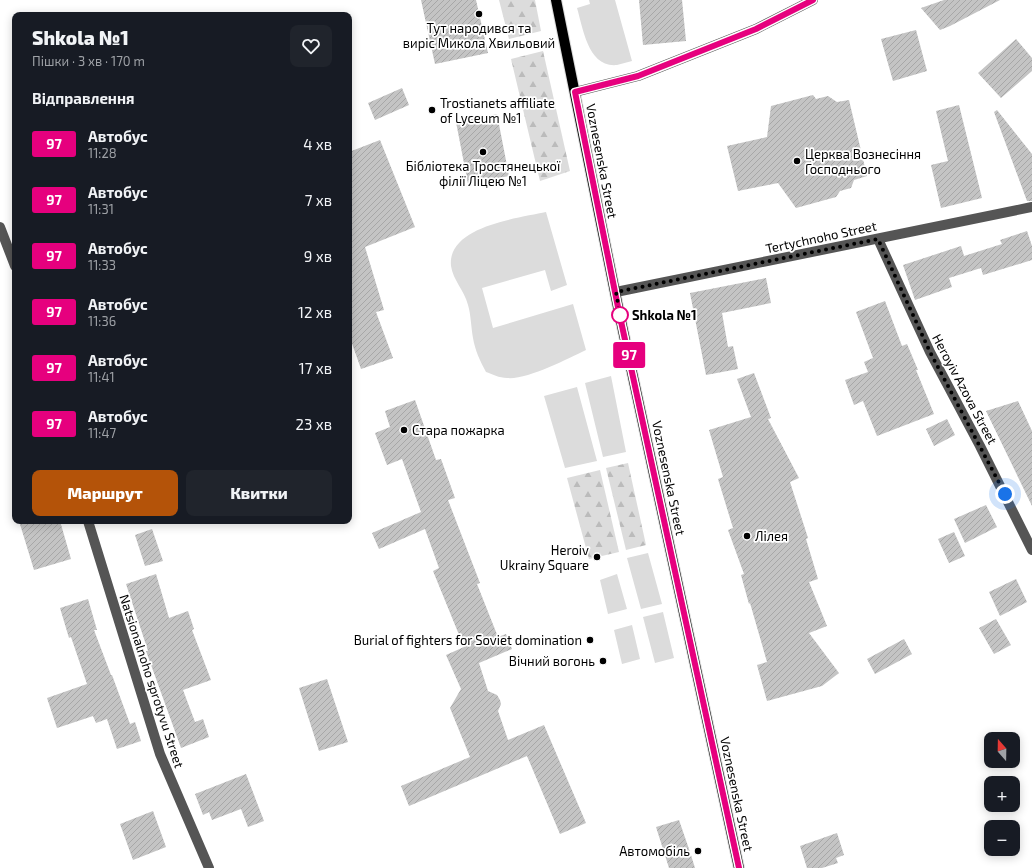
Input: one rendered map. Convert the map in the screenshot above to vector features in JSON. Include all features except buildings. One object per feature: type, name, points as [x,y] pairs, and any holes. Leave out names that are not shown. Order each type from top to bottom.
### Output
[{"type":"main road","name":"Voznesenska Street","points":[[556,0],[616,292],[739,868]]},
{"type":"street","name":"Voznesenska Street","points":[[575,92],[638,76],[756,29],[813,0]]},
{"type":"street","name":"Tertychnoho Street","points":[[616,292],[1032,207]]},
{"type":"street","points":[[0,227],[12,258]]},
{"type":"street","name":"Heroyiv Azova Street","points":[[878,239],[930,352],[980,446],[1032,550]]},
{"type":"street","name":"Natsionalnoho sprotyvu Street","points":[[89,524],[160,754],[209,868]]},
{"type":"green space","points":[[499,0],[535,0],[541,31],[509,39]]},
{"type":"green space","points":[[589,0],[615,0],[632,61],[617,65],[607,64],[599,60],[593,54],[588,45],[577,8],[590,4]]},
{"type":"green space","points":[[543,51],[570,171],[540,181],[511,59]]},
{"type":"green space","points":[[546,212],[567,285],[551,291],[545,270],[482,288],[493,328],[573,304],[586,350],[547,368],[525,376],[515,378],[498,377],[486,372],[476,351],[468,305],[452,271],[451,266],[453,252],[460,242],[472,233],[487,226],[519,217]]},
{"type":"green space","points":[[611,376],[626,452],[603,457],[585,383]]},
{"type":"green space","points":[[577,387],[597,461],[565,468],[544,396]]},
{"type":"green space","points":[[628,463],[646,545],[626,550],[606,468]]},
{"type":"green space","points":[[600,470],[619,552],[589,559],[567,478]]},
{"type":"green space","points":[[648,553],[662,604],[641,609],[627,558]]},
{"type":"green space","points":[[617,574],[627,609],[608,614],[600,580]]},
{"type":"green space","points":[[663,612],[674,658],[655,663],[643,617]]},
{"type":"green space","points":[[632,625],[640,659],[622,664],[614,630]]},
{"type":"bus line","name":"97","points":[[739,868],[619,312],[575,92],[638,76],[756,29],[813,0]]},
{"type":"place","name":"Тут народився та виріс Микола Хвильовий","points":[[479,14]]},
{"type":"place","name":"Trostianets affiliate of Lyceum №1","points":[[432,110]]},
{"type":"place","name":"Бібліотека Тростянецької філії Ліцею №1","points":[[483,152]]},
{"type":"place","name":"Церква Вознесіння Господнього","points":[[797,161]]},
{"type":"place","name":"Shkola №1","points":[[620,315]]},
{"type":"place","name":"Стара пожарка","points":[[404,430]]},
{"type":"place","name":"Лілея","points":[[747,536]]},
{"type":"place","name":"Heroiv Ukrainy Square","points":[[597,557]]},
{"type":"place","name":"Burial of fighters for Soviet domination","points":[[590,640]]},
{"type":"place","name":"Вічний вогонь","points":[[603,661]]},
{"type":"place","name":"Автомобіль","points":[[698,851]]},
{"type":"route","points":[[620,315],[616,292],[878,239],[930,352],[1005,494]]}]
